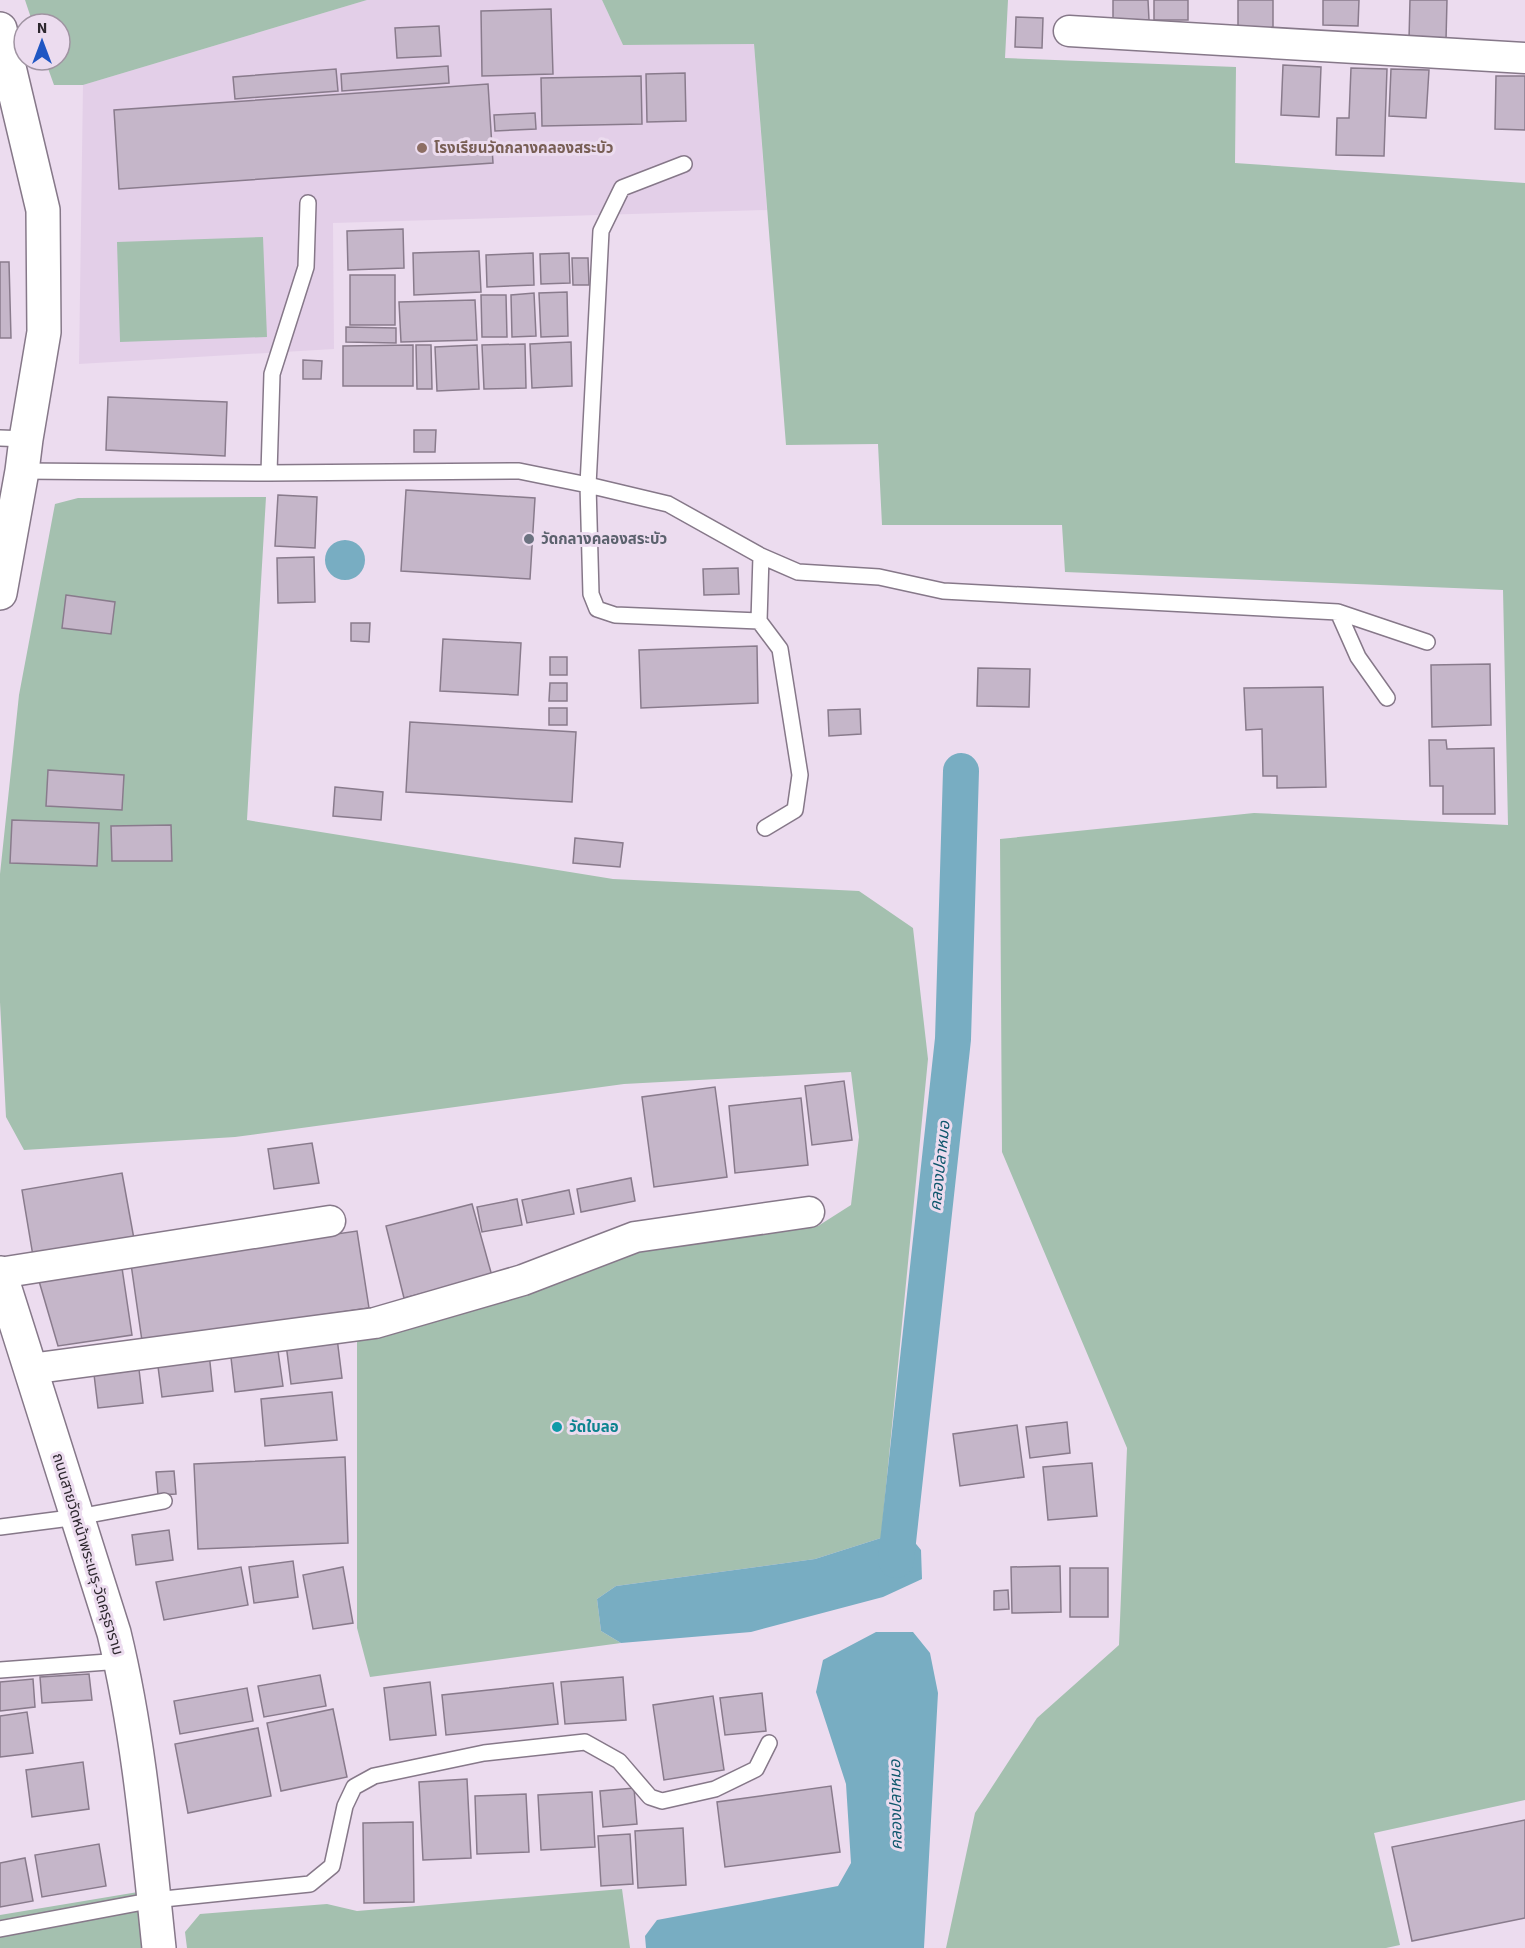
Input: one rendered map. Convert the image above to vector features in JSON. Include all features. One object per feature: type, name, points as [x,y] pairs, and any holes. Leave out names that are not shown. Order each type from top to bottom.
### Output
[{"type":"street","points":[[0,28],[43,210],[44,332],[13,439],[22,471],[1,587]]},
{"type":"street","points":[[1069,31],[1525,58]]},
{"type":"street","points":[[30,1369],[375,1323],[523,1280],[634,1237],[808,1212]]},
{"type":"street","points":[[0,1273],[330,1221]]},
{"type":"street","name":"ถนนสายวัดหน้าพระเมรุ-วัดครุธาราม","points":[[0,1273],[78,1517],[121,1661],[145,1806],[159,1948]]},
{"type":"lane","points":[[684,164],[622,188],[601,231],[588,484],[591,594],[597,609],[615,615],[759,621]]},
{"type":"lane","points":[[269,473],[272,374],[306,267],[308,203]]},
{"type":"lane","points":[[22,471],[269,473],[519,471],[588,484],[668,504],[761,556],[798,572],[879,577],[943,591],[1338,612],[1427,642]]},
{"type":"lane","points":[[761,556],[759,621],[780,649],[800,775],[795,810],[765,828]]},
{"type":"lane","points":[[1338,612],[1358,657],[1387,698]]},
{"type":"lane","points":[[0,1527],[78,1517],[164,1501]]},
{"type":"lane","points":[[0,1670],[121,1661]]},
{"type":"lane","points":[[0,1929],[154,1900],[310,1884],[332,1866],[345,1806],[354,1787],[374,1776],[484,1753],[585,1742],[619,1761],[650,1797],[662,1801],[715,1789],[756,1769],[769,1743]]},
{"type":"shaded area","name":"โรงเรียนวัดกลางคลองสระบัว","points":[[367,0],[602,0],[623,45],[754,44],[767,210],[333,223],[334,349],[79,364],[83,85]]},
{"type":"green space","points":[[25,0],[367,0],[83,85],[54,85],[49,72],[72,72],[72,12],[29,12]]},
{"type":"green space","points":[[602,0],[1008,0],[1005,58],[1236,67],[1235,163],[1525,183],[1525,1800],[1374,1833],[1400,1945],[1386,1948],[946,1948],[975,1813],[1037,1718],[1119,1645],[1127,1448],[1002,1152],[1000,839],[1254,813],[1508,825],[1503,590],[1065,572],[1062,525],[882,525],[878,444],[786,445],[754,44],[623,45]]},
{"type":"green space","points":[[263,237],[267,337],[120,342],[117,242]]},
{"type":"green space","points":[[266,497],[247,820],[613,879],[859,891],[913,928],[928,1059],[881,1538],[815,1559],[616,1586],[597,1599],[601,1631],[621,1643],[370,1677],[357,1628],[357,1340],[638,1249],[818,1226],[851,1205],[859,1137],[851,1072],[624,1084],[235,1137],[24,1150],[6,1117],[0,1002],[0,874],[19,695],[55,504],[78,498]]},
{"type":"green space","points":[[622,1889],[630,1948],[187,1948],[185,1932],[200,1914],[327,1904],[357,1911]]},
{"type":"green space","points":[[138,1892],[144,1948],[0,1948],[0,1915]]},
{"type":"water","points":[[345,540],[353,541],[359,546],[364,552],[364,568],[359,574],[353,579],[345,580],[337,579],[331,574],[326,568],[325,560],[326,552],[331,546],[337,541]]},
{"type":"water","points":[[881,1538],[912,1539],[921,1550],[922,1579],[883,1597],[751,1632],[621,1643],[601,1631],[597,1599],[616,1586],[815,1559]]},
{"type":"water","points":[[876,1632],[913,1632],[930,1653],[938,1693],[924,1948],[646,1948],[645,1936],[657,1920],[838,1886],[851,1863],[846,1784],[816,1692],[823,1660]]},
{"type":"building","points":[[1113,0],[1148,0],[1149,20],[1113,20]]},
{"type":"building","points":[[1154,0],[1188,0],[1188,20],[1154,20]]},
{"type":"building","points":[[1238,0],[1273,0],[1273,28],[1238,28]]},
{"type":"building","points":[[1323,0],[1359,0],[1358,26],[1323,25]]},
{"type":"building","points":[[1410,0],[1447,0],[1446,40],[1409,39]]},
{"type":"building","points":[[551,9],[553,74],[482,76],[481,11]]},
{"type":"building","points":[[1016,17],[1043,18],[1042,48],[1015,47]]},
{"type":"building","points":[[439,26],[441,56],[397,58],[395,28]]},
{"type":"building","points":[[1283,65],[1321,67],[1319,117],[1281,115]]},
{"type":"building","points":[[448,66],[449,83],[342,91],[341,74]]},
{"type":"building","points":[[1351,68],[1387,69],[1384,156],[1336,155],[1337,118],[1349,118]]},
{"type":"building","points":[[336,69],[338,91],[235,99],[233,77]]},
{"type":"building","points":[[1391,69],[1429,70],[1426,118],[1389,116]]},
{"type":"building","points":[[685,73],[686,121],[647,122],[646,74]]},
{"type":"building","points":[[641,76],[642,124],[542,126],[541,78]]},
{"type":"building","points":[[1496,76],[1525,76],[1525,130],[1495,129]]},
{"type":"building","points":[[488,84],[493,163],[119,189],[114,110]]},
{"type":"building","points":[[535,113],[536,129],[495,131],[494,115]]},
{"type":"building","points":[[403,229],[404,268],[348,270],[347,231]]},
{"type":"building","points":[[479,251],[481,292],[414,295],[413,253]]},
{"type":"building","points":[[533,253],[534,285],[487,287],[486,255]]},
{"type":"building","points":[[569,253],[570,283],[541,284],[540,254]]},
{"type":"building","points":[[572,258],[588,258],[589,285],[573,285]]},
{"type":"building","points":[[0,262],[9,262],[11,338],[0,338]]},
{"type":"building","points":[[350,275],[395,275],[395,325],[350,325]]},
{"type":"building","points":[[567,292],[568,336],[541,337],[539,293]]},
{"type":"building","points":[[534,293],[536,336],[512,337],[511,295]]},
{"type":"building","points":[[481,295],[506,295],[507,337],[482,337]]},
{"type":"building","points":[[475,300],[477,340],[401,342],[399,302]]},
{"type":"building","points":[[346,327],[396,328],[396,343],[346,342]]},
{"type":"building","points":[[571,342],[572,386],[532,388],[530,344]]},
{"type":"building","points":[[525,344],[526,388],[484,389],[482,345]]},
{"type":"building","points":[[413,345],[413,386],[343,386],[343,346]]},
{"type":"building","points":[[416,345],[431,345],[432,389],[417,389]]},
{"type":"building","points":[[477,345],[479,389],[437,391],[435,347]]},
{"type":"building","points":[[303,360],[322,361],[321,379],[303,379]]},
{"type":"building","points":[[108,397],[227,402],[225,456],[106,450]]},
{"type":"building","points":[[414,430],[436,430],[435,452],[414,452]]},
{"type":"building","points":[[406,490],[535,498],[530,579],[401,571]]},
{"type":"building","points":[[278,495],[317,497],[315,548],[275,546]]},
{"type":"building","points":[[314,557],[315,602],[278,603],[277,558]]},
{"type":"building","points":[[738,568],[739,594],[704,595],[703,569]]},
{"type":"building","points":[[66,595],[115,602],[111,634],[62,628]]},
{"type":"building","points":[[351,623],[370,623],[369,642],[351,641]]},
{"type":"building","points":[[443,639],[521,643],[518,695],[440,691]]},
{"type":"building","points":[[757,646],[758,703],[641,708],[639,650]]},
{"type":"building","points":[[550,657],[567,657],[567,675],[550,675]]},
{"type":"building","points":[[1490,664],[1491,725],[1432,727],[1431,665]]},
{"type":"building","points":[[978,668],[1030,669],[1029,707],[977,706]]},
{"type":"building","points":[[550,683],[567,683],[567,701],[549,701]]},
{"type":"building","points":[[1323,687],[1326,787],[1277,788],[1277,776],[1263,776],[1262,729],[1246,730],[1244,688]]},
{"type":"building","points":[[549,708],[567,708],[567,725],[549,725]]},
{"type":"building","points":[[860,709],[861,734],[829,736],[828,710]]},
{"type":"building","points":[[410,722],[576,732],[572,802],[406,792]]},
{"type":"building","points":[[1429,740],[1446,740],[1447,749],[1494,748],[1495,814],[1443,814],[1443,786],[1430,786]]},
{"type":"building","points":[[48,770],[124,775],[122,810],[46,806]]},
{"type":"building","points":[[335,787],[383,792],[381,820],[333,816]]},
{"type":"building","points":[[12,820],[99,823],[97,866],[10,863]]},
{"type":"building","points":[[171,825],[172,861],[112,861],[111,826]]},
{"type":"building","points":[[575,838],[623,843],[620,867],[573,863]]},
{"type":"building","points":[[844,1081],[852,1140],[812,1145],[805,1086]]},
{"type":"building","points":[[715,1087],[727,1177],[654,1187],[642,1097]]},
{"type":"building","points":[[801,1098],[808,1165],[735,1173],[729,1106]]},
{"type":"building","points":[[312,1143],[319,1183],[274,1189],[268,1149]]},
{"type":"building","points":[[122,1173],[134,1239],[33,1256],[22,1190]]},
{"type":"building","points":[[631,1178],[635,1201],[581,1212],[577,1189]]},
{"type":"building","points":[[569,1190],[574,1214],[527,1223],[522,1200]]},
{"type":"building","points":[[517,1199],[522,1225],[482,1232],[477,1207]]},
{"type":"building","points":[[472,1204],[492,1276],[404,1298],[386,1226]]},
{"type":"building","points":[[357,1231],[369,1308],[142,1341],[131,1264]]},
{"type":"building","points":[[122,1268],[132,1335],[58,1346],[39,1281]]},
{"type":"building","points":[[337,1338],[342,1378],[291,1384],[286,1344]]},
{"type":"building","points":[[277,1344],[283,1386],[235,1392],[230,1349]]},
{"type":"building","points":[[209,1353],[213,1391],[162,1397],[157,1359]]},
{"type":"building","points":[[138,1361],[143,1403],[98,1408],[93,1366]]},
{"type":"building","points":[[332,1392],[337,1440],[265,1446],[261,1399]]},
{"type":"building","points":[[1067,1422],[1070,1453],[1030,1458],[1026,1427]]},
{"type":"building","points":[[1017,1425],[1024,1477],[960,1486],[953,1434]]},
{"type":"building","points":[[345,1457],[348,1543],[198,1549],[194,1464]]},
{"type":"building","points":[[1092,1463],[1097,1516],[1048,1520],[1043,1467]]},
{"type":"building","points":[[174,1471],[176,1494],[158,1495],[156,1472]]},
{"type":"building","points":[[169,1530],[173,1560],[136,1565],[132,1535]]},
{"type":"building","points":[[293,1561],[298,1597],[254,1603],[249,1567]]},
{"type":"building","points":[[1060,1566],[1061,1612],[1012,1613],[1011,1567]]},
{"type":"building","points":[[241,1567],[248,1605],[164,1620],[156,1582]]},
{"type":"building","points":[[343,1567],[353,1623],[313,1629],[303,1575]]},
{"type":"building","points":[[1070,1568],[1108,1568],[1108,1617],[1070,1617]]},
{"type":"building","points":[[1008,1590],[1009,1609],[994,1610],[994,1591]]},
{"type":"building","points":[[89,1674],[92,1700],[42,1703],[40,1677]]},
{"type":"building","points":[[320,1675],[326,1706],[264,1717],[258,1686]]},
{"type":"building","points":[[623,1677],[626,1720],[565,1724],[561,1682]]},
{"type":"building","points":[[33,1679],[35,1707],[0,1711],[0,1682]]},
{"type":"building","points":[[430,1682],[436,1735],[390,1740],[384,1688]]},
{"type":"building","points":[[553,1683],[558,1724],[446,1735],[442,1695]]},
{"type":"building","points":[[247,1688],[253,1721],[180,1734],[174,1701]]},
{"type":"building","points":[[762,1693],[766,1731],[725,1735],[720,1698]]},
{"type":"building","points":[[713,1696],[724,1770],[664,1780],[653,1705]]},
{"type":"building","points":[[333,1709],[347,1777],[281,1791],[267,1723]]},
{"type":"building","points":[[27,1712],[33,1753],[0,1757],[0,1716]]},
{"type":"building","points":[[258,1728],[271,1796],[188,1813],[175,1744]]},
{"type":"building","points":[[83,1762],[89,1809],[32,1817],[26,1770]]},
{"type":"building","points":[[467,1779],[471,1858],[423,1860],[419,1782]]},
{"type":"building","points":[[831,1786],[840,1852],[725,1867],[717,1802]]},
{"type":"building","points":[[634,1788],[637,1824],[603,1827],[600,1791]]},
{"type":"building","points":[[592,1792],[595,1847],[541,1850],[538,1795]]},
{"type":"building","points":[[526,1794],[529,1852],[477,1854],[475,1796]]},
{"type":"building","points":[[1525,1820],[1525,1918],[1412,1941],[1392,1847]]},
{"type":"building","points":[[413,1822],[414,1902],[364,1903],[363,1823]]},
{"type":"building","points":[[683,1828],[686,1885],[638,1888],[635,1831]]},
{"type":"building","points":[[630,1834],[633,1884],[601,1886],[598,1836]]},
{"type":"building","points":[[99,1844],[106,1886],[42,1897],[35,1855]]},
{"type":"building","points":[[25,1858],[33,1901],[0,1907],[0,1863]]},
{"type":"waterway","name":"คลองปลาหมอ","points":[[896,1560],[953,1039],[961,771]]},
{"type":"place","name":"โรงเรียนวัดกลางคลองสระบัว","points":[[422,148]]},
{"type":"place","name":"วัดกลางคลองสระบัว","points":[[529,539]]},
{"type":"place","name":"วัดใบลอ","points":[[557,1427]]}]
